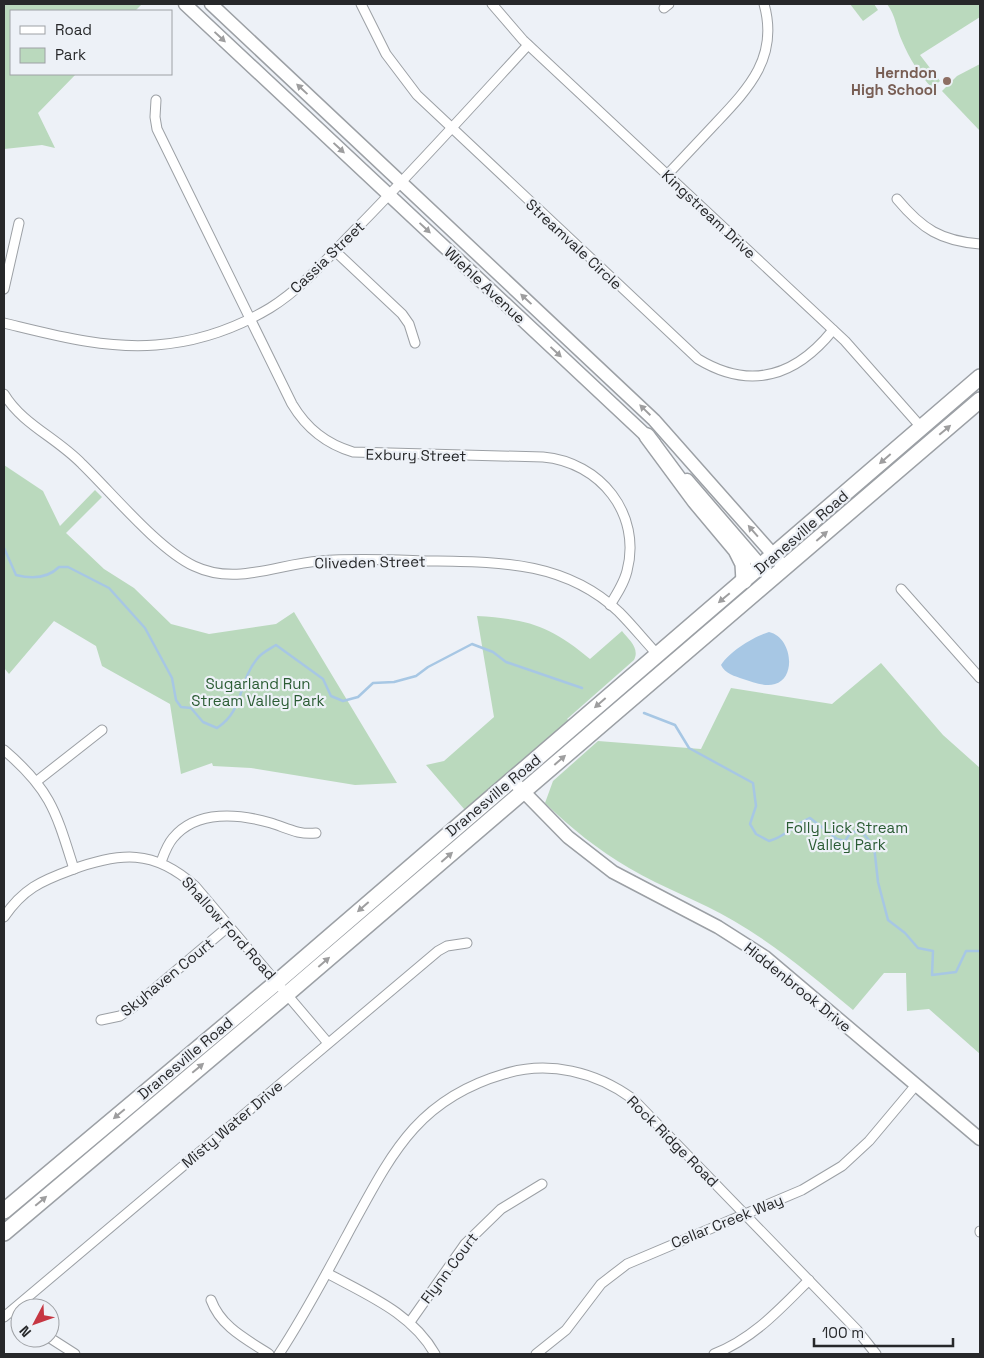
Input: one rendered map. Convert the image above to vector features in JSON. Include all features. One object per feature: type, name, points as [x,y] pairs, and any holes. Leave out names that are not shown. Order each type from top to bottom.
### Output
[{"type":"main road","name":"Wiehle Avenue","points":[[185,4],[647,436],[772,579]]},
{"type":"main road","name":"Wiehle Avenue","points":[[211,4],[665,430],[785,568]]},
{"type":"main road","name":"Dranesville Road","points":[[4,1211],[277,982],[980,377]]},
{"type":"main road","name":"Dranesville Road","points":[[4,1233],[287,994],[980,400]]},
{"type":"main road","points":[[647,436],[695,501],[736,550],[743,564],[744,581]]},
{"type":"main road","name":"Hiddenbrook Drive","points":[[512,779],[568,837],[613,872],[718,926],[766,957],[980,1139]]},
{"type":"street","name":"Streamvale Circle","points":[[361,4],[373,31],[402,77],[451,128],[698,359],[711,367],[742,376],[773,374],[801,362],[814,352],[833,330]]},
{"type":"street","name":"Kingstream Drive","points":[[492,4],[509,26],[528,45],[870,366],[922,427]]},
{"type":"street","points":[[667,175],[742,96],[758,74],[767,44],[768,28],[764,4]]},
{"type":"street","name":"Cassia Street","points":[[4,323],[87,342],[131,346],[180,342],[227,329],[250,319],[290,294],[335,250],[389,196],[528,45]]},
{"type":"street","name":"Exbury Street","points":[[156,100],[155,117],[157,129],[298,414],[317,435],[340,448],[367,454],[554,458],[569,462],[592,473],[610,490],[619,504],[629,532],[630,546],[627,572],[610,605]]},
{"type":"street","points":[[897,199],[910,215],[931,232],[955,242],[980,244]]},
{"type":"street","points":[[4,289],[19,223]]},
{"type":"street","points":[[335,250],[402,314],[409,324],[415,343]]},
{"type":"street","name":"Cliveden Street","points":[[4,394],[19,414],[61,444],[169,550],[194,566],[223,574],[252,574],[320,560],[494,562],[516,564],[554,574],[573,582],[610,605],[657,654]]},
{"type":"street","points":[[901,589],[980,678]]},
{"type":"street","points":[[37,781],[102,730]]},
{"type":"street","points":[[4,750],[37,781],[57,815],[74,869]]},
{"type":"street","points":[[161,862],[171,840],[178,833],[189,825],[212,817],[244,817],[273,824],[295,833],[316,833]]},
{"type":"street","name":"Shallow Ford Road","points":[[4,916],[28,890],[43,881],[74,869],[118,856],[133,856],[161,862],[175,869],[195,886],[328,1043]]},
{"type":"street","name":"Skyhaven Court","points":[[102,1020],[120,1016],[132,1008],[229,926]]},
{"type":"street","name":"Misty Water Drive","points":[[28,1298],[438,951],[447,946],[466,943]]},
{"type":"street","name":"Rock Ridge Road","points":[[279,1354],[327,1273],[386,1164],[409,1132],[438,1105],[470,1086],[489,1078],[523,1069],[569,1070],[593,1077],[622,1092],[642,1108],[857,1330],[876,1354]]},
{"type":"street","name":"Cellar Creek Way","points":[[536,1354],[562,1335],[601,1284],[627,1264],[802,1190],[842,1166],[869,1141],[916,1085]]},
{"type":"street","name":"Flynn Court","points":[[410,1322],[448,1265],[480,1227],[501,1209],[542,1184]]},
{"type":"street","points":[[327,1273],[410,1322],[435,1354]]},
{"type":"street","points":[[714,1354],[742,1341],[759,1329],[809,1280]]},
{"type":"street","points":[[211,1300],[218,1315],[229,1327],[269,1354]]},
{"type":"street","points":[[60,1344],[75,1354]]},
{"type":"green space","points":[[4,4],[142,4],[136,10],[10,10],[10,75],[75,75],[38,113],[55,148],[42,145],[4,149]]},
{"type":"green space","points":[[850,4],[874,4],[878,10],[863,21]]},
{"type":"green space","points":[[887,4],[980,4],[980,17],[920,55],[940,81],[932,88],[908,54]]},
{"type":"green space","points":[[980,64],[980,131],[942,91],[957,76]]},
{"type":"green space","name":"Sugarland Run Stream Valley Park","points":[[4,465],[43,491],[60,526],[95,490],[102,497],[66,533],[104,569],[134,588],[171,624],[209,634],[276,624],[294,612],[397,783],[355,785],[251,768],[213,766],[212,763],[181,774],[170,704],[102,666],[96,646],[54,621],[9,674],[4,668]]},
{"type":"green space","points":[[477,616],[511,619],[538,626],[563,639],[590,659],[622,631],[633,644],[636,652],[634,660],[567,719],[575,725],[471,817],[426,765],[444,761],[494,717]]},
{"type":"green space","name":"Folly Lick Stream Valley Park","points":[[881,663],[943,735],[980,768],[980,1054],[929,1009],[907,1011],[906,973],[884,973],[853,1010],[810,974],[750,931],[721,914],[655,882],[606,854],[545,803],[553,781],[598,741],[701,749],[731,688],[832,704]]},
{"type":"water","points":[[769,632],[777,635],[787,649],[789,666],[787,674],[782,680],[771,685],[759,684],[734,676],[723,668],[721,665],[736,650],[756,637]]},
{"type":"waterway","points":[[4,548],[16,575],[39,577],[49,574],[59,567],[68,567],[109,588],[145,628],[172,678],[176,700],[181,707],[191,708],[203,722],[217,728],[226,721],[237,705],[247,677],[257,659],[276,645],[323,679],[331,696],[343,701],[358,697],[373,683],[394,682],[416,676],[428,667],[472,644],[493,652],[506,662],[582,688]]},
{"type":"waterway","points":[[644,713],[675,725],[689,748],[753,783],[756,806],[750,824],[756,834],[769,841],[781,836],[810,818],[837,839],[845,841],[851,832],[862,832],[874,846],[878,882],[888,920],[905,933],[918,948],[933,951],[932,975],[956,972],[966,951],[980,951]]},
{"type":"place","name":"Herndon High School","points":[[947,81]]}]
